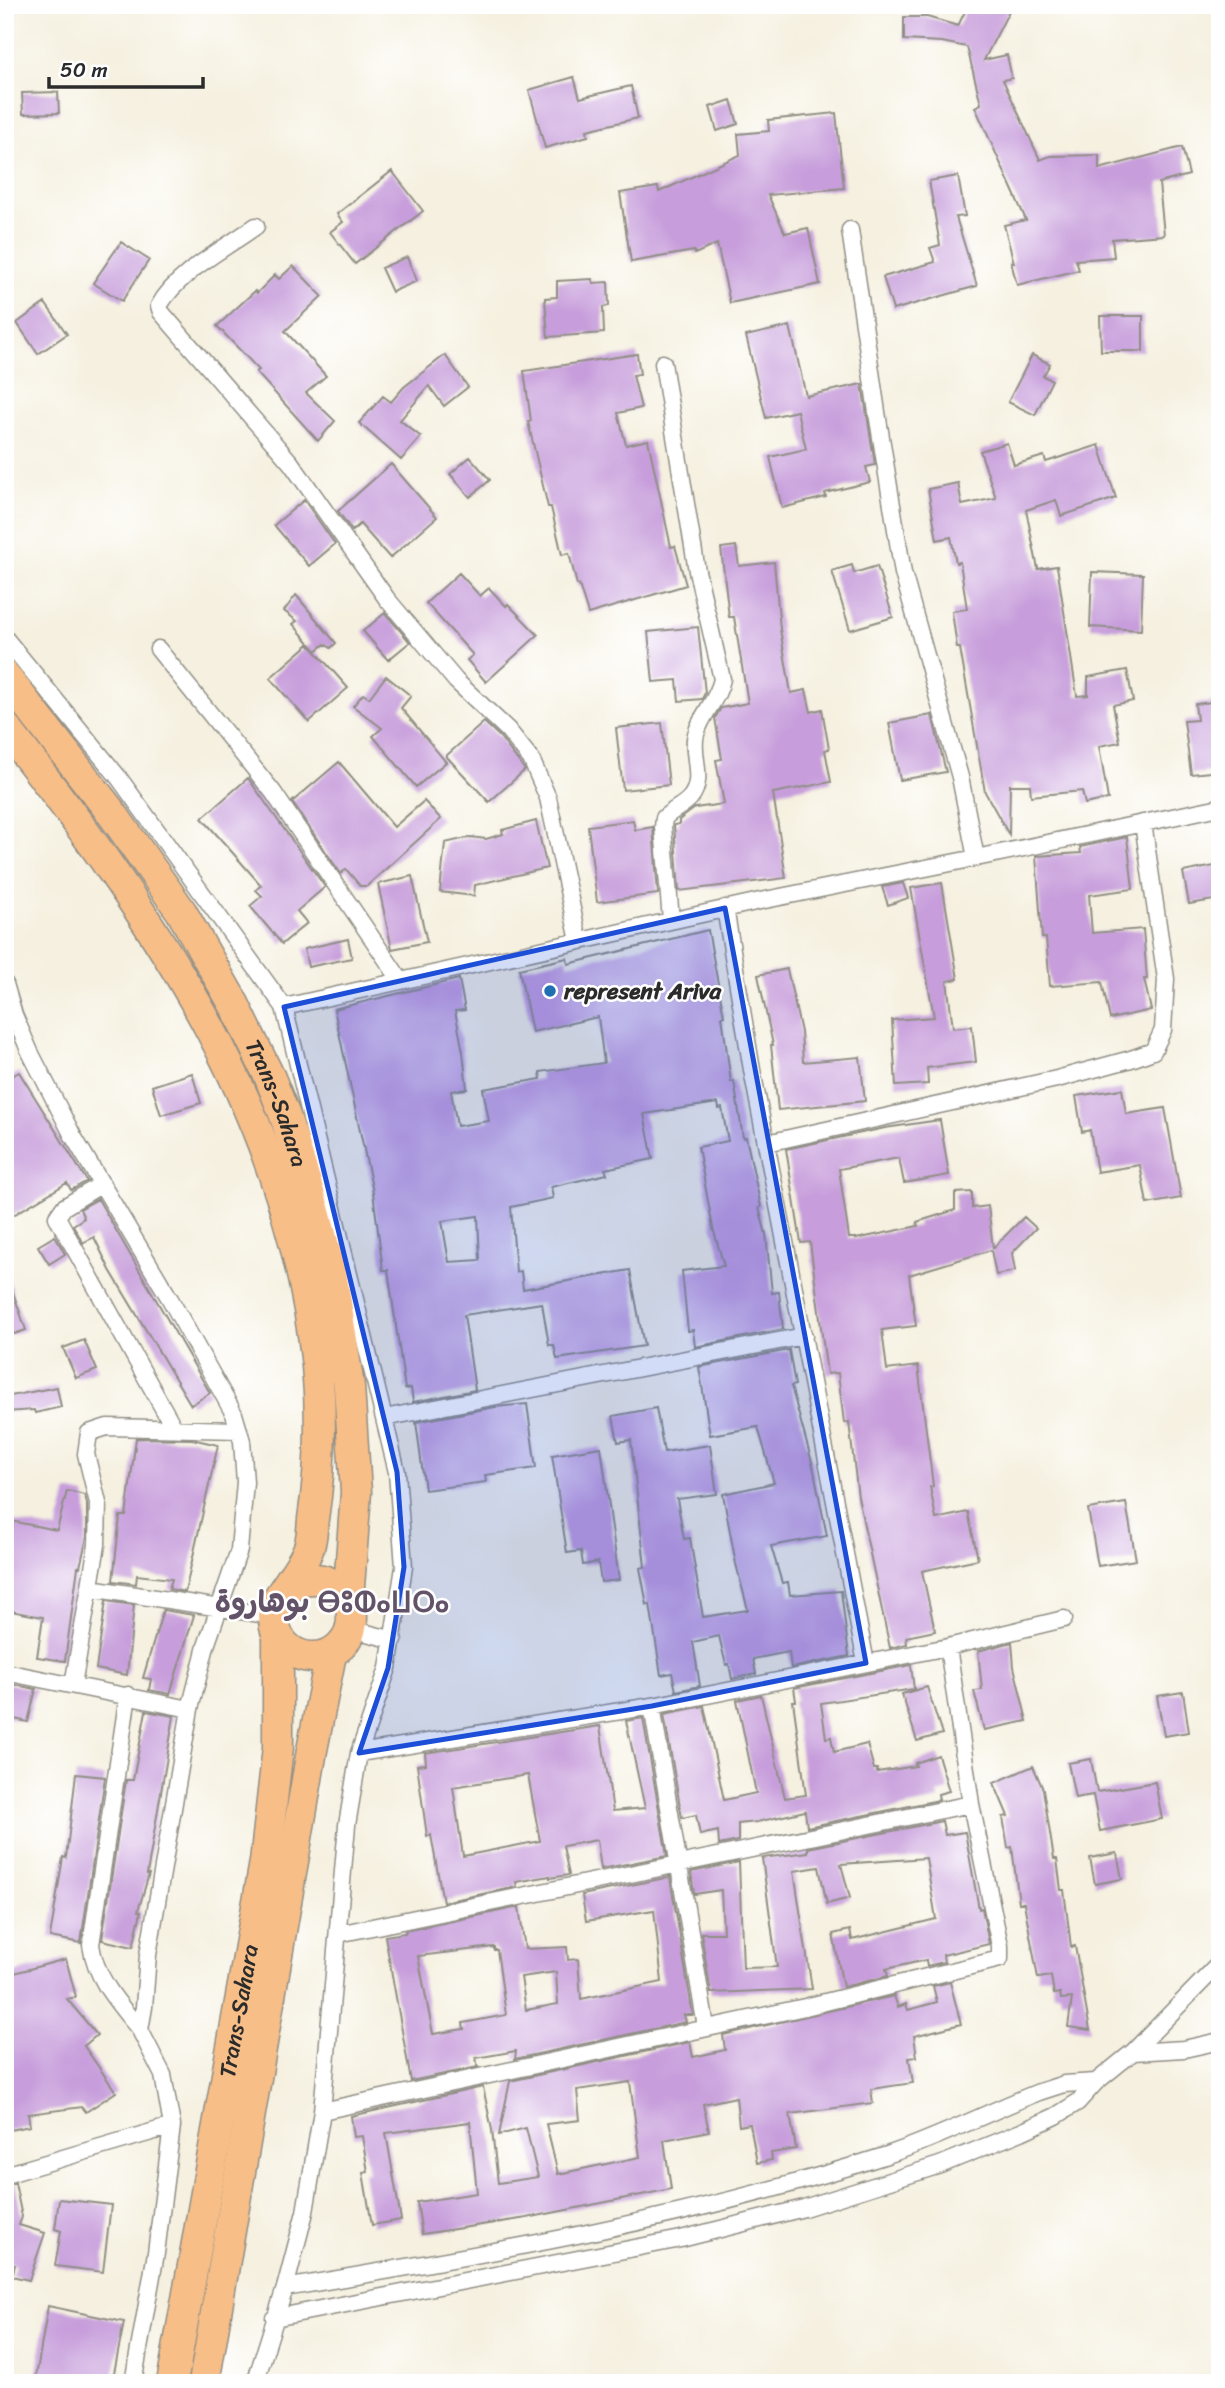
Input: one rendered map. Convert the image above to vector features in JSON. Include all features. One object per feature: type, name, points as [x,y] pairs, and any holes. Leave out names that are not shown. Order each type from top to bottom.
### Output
[{"type":"highway","name":"Trans-Sahara","points":[[5,676],[111,812],[181,911],[234,1004],[285,1116],[332,1277],[349,1386],[356,1492],[350,1615]]},
{"type":"highway","name":"Trans-Sahara","points":[[5,727],[79,822],[133,899],[188,987],[229,1062],[251,1112],[297,1249],[313,1330],[322,1410],[320,1479],[308,1550],[276,1618],[278,1747],[265,1862],[172,2383]]},
{"type":"highway","points":[[319,1579],[331,1583],[341,1591],[350,1615],[345,1641],[331,1654],[310,1658],[297,1655],[286,1648],[276,1618],[285,1590],[295,1583],[319,1579]]},
{"type":"highway","name":"Trans-Sahara","points":[[204,2383],[307,1777],[331,1654]]},
{"type":"street","points":[[256,226],[182,278],[165,295],[159,306],[161,312],[291,463],[387,599],[456,681],[508,730],[531,759],[548,798],[579,942]]},
{"type":"street","points":[[850,230],[877,419],[904,573],[960,777],[976,858]]},
{"type":"street","points":[[663,363],[697,571],[722,679],[719,692],[701,720],[695,736],[694,753],[698,767],[695,790],[691,797],[664,818],[671,920]]},
{"type":"street","points":[[5,638],[119,778],[284,1007],[397,1472],[404,1567],[388,1668],[359,1753],[347,1825],[322,2111],[305,2212],[285,2288],[255,2383]]},
{"type":"street","points":[[158,649],[273,792],[401,981]]},
{"type":"street","points":[[284,1007],[726,908],[1220,807]]},
{"type":"street","points":[[767,1143],[1057,1079],[1153,1051],[1163,1030],[1166,979],[1143,823]]},
{"type":"street","points":[[726,908],[752,1070],[866,1663]]},
{"type":"street","points":[[5,985],[14,1016],[30,1052],[73,1136],[189,1334],[234,1414],[239,1430],[245,1482],[239,1550],[219,1607],[190,1709],[148,1955],[141,2030]]},
{"type":"street","points":[[102,1184],[64,1207],[57,1217],[174,1428]]},
{"type":"street","points":[[384,1418],[804,1336]]},
{"type":"street","points":[[73,1685],[97,1545],[98,1503],[86,1454],[89,1433],[107,1427],[239,1430]]},
{"type":"street","points":[[90,1588],[276,1618]]},
{"type":"street","points":[[350,1615],[394,1640]]},
{"type":"street","points":[[359,1753],[652,1706],[948,1647],[1064,1619]]},
{"type":"street","points":[[322,2111],[805,2007],[1000,1959],[1000,1946],[971,1804],[948,1647]]},
{"type":"street","points":[[5,1672],[190,1709]]},
{"type":"street","points":[[128,1695],[91,1945],[93,1963],[105,1984],[141,2030],[163,2075],[172,2126],[156,2253],[133,2383]]},
{"type":"street","points":[[652,1706],[706,2027]]},
{"type":"street","points":[[338,1934],[971,1804]]},
{"type":"street","points":[[274,2318],[688,2237],[804,2208],[940,2165],[1056,2116],[1078,2102],[1096,2082],[1133,2052],[1164,2017],[1213,1976],[1220,1963]]},
{"type":"street","points":[[1133,2052],[1184,2049],[1220,2041]]},
{"type":"street","points":[[285,2288],[518,2248],[731,2202],[889,2154],[1039,2092],[1064,2084],[1096,2082]]},
{"type":"street","points":[[5,2175],[172,2126]]},
{"type":"street","points":[[682,2212],[688,2237]]},
{"type":"street","points":[[518,2248],[521,2271]]},
{"type":"highlighted area","points":[[725,908],[866,1663],[652,1706],[359,1753],[388,1668],[404,1567],[397,1472],[284,1007]]},
{"type":"building","points":[[968,5],[1012,5],[984,60],[1007,55],[1012,78],[1003,80],[1040,160],[1050,156],[1099,155],[1099,169],[1182,147],[1189,175],[1159,183],[1164,235],[1112,239],[1114,257],[1076,260],[1079,270],[1017,285],[1004,225],[1026,220],[975,107],[981,104],[967,47],[942,42],[904,40],[904,17],[927,17],[958,26]]},
{"type":"building","points":[[574,77],[580,98],[631,86],[638,118],[587,130],[588,136],[545,148],[529,90]]},
{"type":"building","points":[[58,92],[59,113],[23,114],[22,93]]},
{"type":"building","points":[[731,100],[738,124],[717,131],[710,107]]},
{"type":"building","points":[[836,113],[844,188],[768,195],[785,233],[808,228],[820,284],[730,303],[717,244],[695,254],[694,251],[631,262],[620,193],[658,187],[659,192],[740,155],[738,134],[769,131],[768,120]]},
{"type":"building","points":[[392,171],[423,211],[355,264],[330,232],[343,222],[337,214]]},
{"type":"building","points":[[958,176],[965,216],[956,217],[977,286],[893,310],[883,277],[935,262],[930,248],[940,245],[929,181]]},
{"type":"building","points":[[121,242],[149,260],[122,301],[93,283]]},
{"type":"building","points":[[407,257],[417,281],[392,292],[381,268]]},
{"type":"building","points":[[293,266],[322,296],[285,331],[326,376],[306,393],[335,421],[318,441],[256,372],[259,370],[217,326],[275,275],[279,279]]},
{"type":"building","points":[[592,279],[593,283],[608,282],[609,306],[603,307],[604,333],[548,337],[545,298],[557,297],[557,281]]},
{"type":"building","points":[[45,303],[67,334],[38,354],[17,323]]},
{"type":"building","points":[[1100,316],[1143,316],[1143,351],[1101,351]]},
{"type":"building","points":[[790,326],[806,396],[862,384],[875,465],[866,467],[870,482],[825,493],[826,497],[782,508],[770,457],[806,449],[797,411],[766,418],[746,336]]},
{"type":"building","points":[[637,354],[640,374],[633,375],[641,408],[618,413],[626,445],[648,440],[671,547],[675,546],[686,585],[588,614],[569,553],[562,555],[551,507],[548,507],[528,422],[531,421],[524,371]]},
{"type":"building","points":[[445,355],[468,387],[444,406],[429,386],[400,420],[421,437],[401,460],[359,423],[383,396],[391,402],[404,387]]},
{"type":"building","points":[[1032,355],[1050,364],[1043,376],[1052,380],[1035,415],[1008,402]]},
{"type":"building","points":[[1007,443],[1014,465],[1044,456],[1046,462],[1099,445],[1116,498],[1061,516],[1056,500],[1026,510],[1038,569],[1057,566],[1077,696],[1088,695],[1088,677],[1127,670],[1133,701],[1113,705],[1120,742],[1099,746],[1108,799],[1085,804],[1082,791],[1031,796],[1030,785],[1010,785],[1009,835],[985,792],[960,648],[957,648],[952,611],[967,609],[960,562],[956,563],[951,537],[937,540],[928,489],[958,483],[962,505],[996,498],[980,451]]},
{"type":"building","points":[[470,457],[490,480],[470,497],[450,474]]},
{"type":"building","points":[[391,464],[437,517],[390,558],[360,524],[352,531],[338,511]]},
{"type":"building","points":[[304,500],[335,544],[309,566],[274,525]]},
{"type":"building","points":[[736,546],[739,566],[774,562],[780,629],[791,693],[806,690],[811,712],[822,709],[831,782],[773,793],[786,878],[679,891],[674,825],[679,824],[679,820],[695,808],[724,804],[716,760],[722,759],[715,718],[721,708],[748,703],[734,617],[729,617],[721,548]]},
{"type":"building","points":[[852,565],[854,573],[877,566],[893,617],[850,630],[832,571]]},
{"type":"building","points":[[1092,572],[1143,574],[1141,630],[1090,627]]},
{"type":"building","points":[[459,573],[480,596],[489,588],[538,635],[486,682],[467,660],[473,655],[426,603]]},
{"type":"building","points":[[296,595],[336,643],[331,648],[325,644],[316,651],[293,624],[297,621],[284,611]]},
{"type":"building","points":[[385,613],[410,642],[388,660],[363,631]]},
{"type":"building","points":[[698,627],[705,693],[702,699],[679,701],[677,680],[653,682],[648,632]]},
{"type":"building","points":[[309,644],[348,688],[309,722],[270,678]]},
{"type":"building","points":[[386,676],[411,696],[401,708],[446,762],[416,787],[373,736],[382,728],[353,706],[363,694],[369,698]]},
{"type":"building","points":[[1220,701],[1220,771],[1191,774],[1184,721],[1197,720],[1195,704]]},
{"type":"building","points":[[932,715],[946,772],[900,780],[889,723]]},
{"type":"building","points":[[484,722],[500,737],[525,770],[489,802],[446,756]]},
{"type":"building","points":[[662,723],[669,785],[623,790],[616,728]]},
{"type":"building","points":[[339,762],[394,827],[424,801],[441,819],[367,886],[360,886],[346,869],[341,874],[292,802]]},
{"type":"building","points":[[248,778],[325,887],[297,911],[307,923],[282,944],[250,906],[262,896],[256,890],[261,885],[202,818]]},
{"type":"building","points":[[633,820],[635,830],[653,827],[658,894],[597,902],[588,826]]},
{"type":"building","points":[[536,821],[547,868],[475,885],[474,896],[440,892],[445,843],[471,837],[486,839],[503,834],[502,830]]},
{"type":"building","points":[[1127,837],[1133,889],[1089,895],[1092,933],[1143,929],[1147,979],[1144,979],[1151,1010],[1110,1019],[1102,982],[1050,986],[1046,938],[1042,938],[1036,856],[1081,853],[1080,847]]},
{"type":"building","points":[[1220,865],[1220,899],[1189,904],[1183,872]]},
{"type":"building","points":[[412,876],[427,942],[392,949],[378,884]]},
{"type":"building","points":[[903,883],[908,898],[888,905],[882,887]]},
{"type":"building","points":[[942,883],[958,979],[947,981],[953,1028],[972,1026],[976,1062],[927,1068],[928,1084],[896,1086],[892,1020],[934,1017],[911,888]]},
{"type":"building","points":[[708,930],[724,1016],[731,1082],[734,1081],[743,1138],[746,1137],[761,1207],[759,1208],[766,1234],[772,1293],[779,1292],[783,1329],[695,1347],[693,1330],[688,1331],[682,1271],[724,1266],[713,1228],[698,1147],[728,1141],[722,1108],[719,1109],[718,1103],[644,1114],[653,1159],[605,1169],[607,1174],[551,1187],[553,1198],[511,1207],[516,1272],[521,1271],[523,1289],[630,1270],[644,1346],[557,1359],[554,1345],[549,1345],[542,1303],[464,1315],[475,1390],[413,1402],[411,1388],[405,1389],[388,1270],[383,1270],[373,1192],[334,1009],[459,979],[465,1010],[455,1011],[467,1089],[451,1091],[457,1126],[489,1121],[483,1089],[541,1079],[540,1072],[604,1063],[598,1017],[532,1032],[519,969],[567,958],[568,964]],"holes":[[[478,1216],[480,1260],[449,1262],[442,1221]]]},
{"type":"building","points":[[348,939],[352,958],[308,967],[304,949]]},
{"type":"building","points":[[787,969],[801,1032],[803,1062],[860,1057],[865,1101],[778,1110],[773,1045],[758,975]]},
{"type":"building","points":[[19,1072],[87,1181],[71,1190],[67,1183],[5,1220],[5,1080]]},
{"type":"building","points":[[192,1073],[201,1103],[161,1115],[152,1086]]},
{"type":"building","points":[[1122,1089],[1126,1114],[1165,1108],[1181,1198],[1147,1204],[1140,1165],[1097,1172],[1090,1130],[1082,1132],[1076,1096]]},
{"type":"building","points":[[940,1120],[949,1175],[904,1183],[899,1158],[839,1169],[849,1238],[856,1239],[918,1226],[917,1222],[955,1210],[955,1193],[972,1192],[972,1208],[988,1206],[993,1248],[1024,1217],[1036,1228],[1012,1253],[1015,1271],[996,1275],[991,1250],[909,1275],[916,1326],[882,1330],[887,1370],[918,1366],[933,1486],[930,1487],[936,1519],[968,1512],[978,1559],[922,1571],[935,1631],[906,1637],[907,1644],[890,1648],[858,1497],[849,1422],[844,1423],[838,1373],[827,1374],[810,1242],[801,1243],[786,1149],[885,1128]]},
{"type":"building","points":[[98,1199],[210,1393],[191,1405],[110,1270],[94,1237],[83,1243],[73,1225],[84,1218],[80,1209]]},
{"type":"building","points":[[55,1236],[65,1254],[49,1264],[38,1246]]},
{"type":"building","points":[[5,1278],[8,1278],[26,1330],[5,1337]]},
{"type":"building","points":[[84,1340],[97,1370],[76,1378],[63,1348]]},
{"type":"building","points":[[789,1350],[795,1385],[791,1386],[813,1466],[827,1536],[771,1546],[782,1583],[788,1582],[790,1595],[841,1591],[849,1656],[791,1668],[789,1652],[753,1659],[756,1674],[732,1679],[719,1636],[693,1642],[700,1686],[676,1691],[672,1673],[661,1675],[650,1604],[647,1605],[640,1568],[645,1567],[631,1440],[618,1442],[613,1416],[656,1408],[664,1452],[710,1445],[717,1494],[677,1499],[684,1539],[690,1538],[703,1617],[748,1610],[723,1494],[774,1483],[758,1427],[710,1435],[699,1367]]},
{"type":"building","points":[[57,1387],[61,1407],[35,1413],[34,1410],[5,1412],[5,1397]]},
{"type":"building","points":[[527,1404],[536,1468],[485,1475],[486,1482],[425,1490],[416,1422],[495,1407]]},
{"type":"building","points":[[136,1438],[192,1439],[218,1445],[185,1592],[169,1589],[172,1579],[137,1575],[136,1584],[113,1581],[120,1516],[126,1516]]},
{"type":"building","points":[[601,1447],[619,1580],[601,1582],[598,1562],[583,1565],[581,1551],[567,1553],[552,1455]]},
{"type":"building","points":[[67,1491],[85,1495],[87,1537],[78,1567],[65,1661],[37,1657],[43,1617],[5,1610],[5,1520],[57,1530]]},
{"type":"building","points":[[1126,1503],[1136,1560],[1098,1566],[1088,1509]]},
{"type":"building","points":[[106,1601],[134,1605],[127,1675],[96,1669]]},
{"type":"building","points":[[163,1610],[194,1615],[170,1694],[149,1690],[151,1679],[143,1678]]},
{"type":"building","points":[[1012,1642],[1014,1667],[1027,1721],[984,1730],[974,1691],[982,1690],[978,1651]]},
{"type":"building","points":[[911,1665],[914,1689],[821,1703],[826,1738],[831,1737],[834,1752],[867,1744],[877,1772],[916,1766],[915,1763],[938,1755],[949,1791],[938,1794],[939,1800],[807,1827],[805,1811],[738,1824],[738,1841],[719,1845],[718,1831],[700,1835],[696,1815],[682,1818],[664,1714],[704,1706],[724,1800],[756,1793],[737,1700],[761,1695],[785,1798],[806,1795],[793,1701],[796,1701],[794,1688]]},
{"type":"building","points":[[5,1683],[36,1689],[28,1722],[5,1717]]},
{"type":"building","points":[[927,1687],[942,1734],[917,1741],[902,1694]]},
{"type":"building","points":[[1183,1692],[1189,1732],[1164,1736],[1157,1696]]},
{"type":"building","points":[[146,1711],[174,1716],[149,1874],[138,1911],[141,1912],[133,1947],[102,1940],[126,1780],[133,1780]]},
{"type":"building","points":[[643,1718],[667,1856],[601,1869],[597,1840],[563,1846],[569,1875],[516,1882],[517,1887],[443,1902],[431,1835],[427,1836],[417,1765],[426,1764],[425,1753],[600,1726],[613,1811],[645,1808],[626,1721]],"holes":[[[528,1775],[540,1841],[463,1856],[453,1787]]]},
{"type":"building","points":[[1091,1759],[1097,1792],[1155,1782],[1162,1819],[1100,1831],[1093,1795],[1075,1798],[1068,1763]]},
{"type":"building","points":[[1033,1766],[1043,1789],[1054,1859],[1057,1859],[1061,1890],[1064,1890],[1071,1947],[1075,1946],[1090,2030],[1068,2027],[1072,1998],[1061,1999],[1060,1993],[1054,1994],[1051,1976],[1038,1978],[1024,1903],[1019,1903],[1012,1847],[1008,1848],[1003,1817],[1008,1816],[994,1783]]},
{"type":"building","points":[[76,1774],[105,1777],[81,1943],[50,1937],[63,1857],[66,1858]]},
{"type":"building","points":[[942,1821],[945,1835],[965,1832],[979,1909],[982,1908],[989,1944],[943,1955],[944,1962],[927,1966],[926,1960],[886,1969],[888,1976],[843,1987],[833,1934],[850,1930],[852,1940],[936,1919],[926,1858],[841,1864],[850,1898],[827,1904],[819,1867],[794,1871],[812,1989],[711,1993],[701,1933],[723,1933],[721,1890],[694,1894],[691,1872],[739,1862],[743,1968],[777,1967],[762,1858],[808,1852],[808,1848]]},
{"type":"building","points":[[1117,1853],[1122,1879],[1095,1884],[1090,1858]]},
{"type":"building","points":[[670,1877],[693,2015],[684,2015],[686,2022],[515,2059],[516,2051],[476,2058],[478,2067],[411,2081],[385,1936],[519,1907],[525,1949],[567,1947],[568,1960],[578,1959],[581,1999],[662,1982],[654,1910],[586,1921],[582,1895]],"holes":[[[494,1947],[494,1950],[497,1950],[506,2015],[463,2023],[464,2029],[433,2034],[418,1956]],[[556,1972],[558,2004],[526,2010],[521,1977]]]},
{"type":"building","points":[[66,1959],[76,1997],[67,1999],[97,2035],[84,2046],[116,2092],[86,2112],[82,2107],[28,2114],[30,2126],[5,2131],[5,1989],[11,1988],[7,1975]]},
{"type":"building","points":[[950,1982],[961,2024],[914,2036],[917,2057],[909,2058],[913,2083],[871,2089],[873,2103],[790,2114],[796,2149],[771,2153],[772,2160],[757,2163],[750,2124],[739,2126],[736,2097],[703,2104],[709,2131],[664,2140],[671,2189],[527,2218],[422,2234],[417,2202],[477,2193],[470,2122],[386,2133],[401,2220],[372,2225],[363,2173],[368,2172],[362,2136],[354,2137],[351,2116],[483,2087],[492,2130],[498,2183],[538,2177],[526,2128],[499,2135],[510,2081],[690,2042],[693,2057],[725,2050],[723,2035],[894,1996],[898,2007],[906,2004],[908,2010],[937,2002],[933,1986]],"holes":[[[630,2082],[640,2157],[558,2174],[546,2124],[580,2120],[577,2090]]]},
{"type":"building","points":[[15,2183],[22,2217],[19,2225],[45,2233],[29,2280],[12,2276],[15,2265],[5,2262],[5,2185]]},
{"type":"building","points":[[59,2199],[111,2205],[103,2272],[55,2266],[61,2231],[55,2229]]},
{"type":"building","points":[[48,2306],[124,2322],[112,2383],[35,2383]]},
{"type":"place","name":"represent Ariva","points":[[550,991]]},
{"type":"district","name":"بوهاروة ⴱⵓⵀⴰⵡⵔⴰ","points":[[332,1602]]}]
